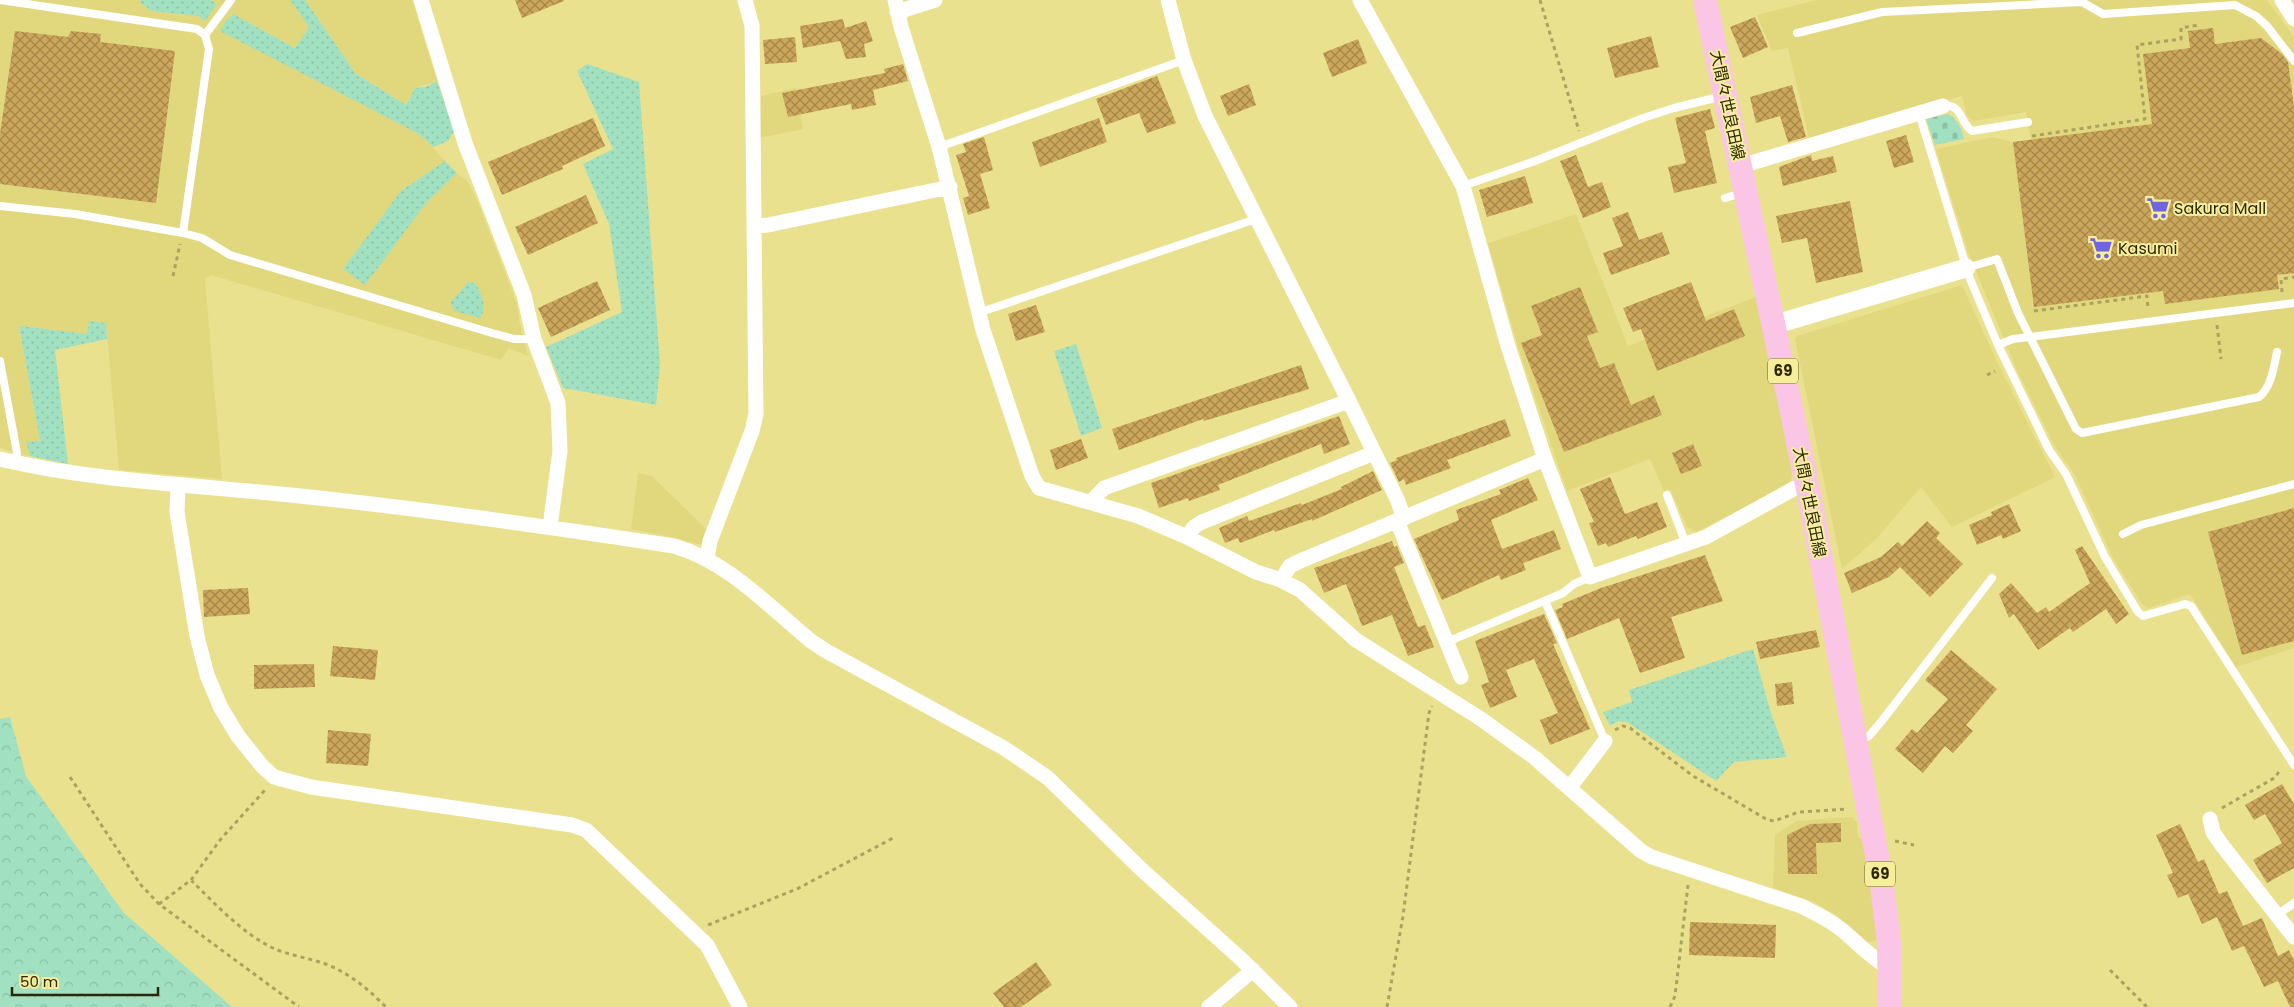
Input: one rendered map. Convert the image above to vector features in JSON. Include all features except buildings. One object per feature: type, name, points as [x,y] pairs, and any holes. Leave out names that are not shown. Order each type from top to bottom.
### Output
[{"type":"main road","name":"大間々世良田線","points":[[1704,0],[1741,166],[1735,195],[1773,325],[1807,484],[1867,806],[1886,911],[1891,969],[1890,1007]]},
{"type":"street","points":[[421,0],[465,143],[524,295],[534,339],[558,403],[560,451],[550,527]]},
{"type":"street","points":[[707,558],[710,541],[752,431],[756,414],[752,26],[745,0]]},
{"type":"street","points":[[935,0],[896,6],[950,187],[978,314],[1035,482],[1039,488],[1138,516],[1187,537],[1256,572],[1281,580],[1308,596],[1356,640],[1439,692],[1535,758],[1641,851],[1652,857],[1801,906],[1840,928],[1872,956],[1891,969]]},
{"type":"street","points":[[1168,0],[1184,60],[1206,116],[1397,498],[1401,519],[1461,677]]},
{"type":"street","points":[[1360,0],[1463,186],[1508,346],[1545,459],[1590,577],[1706,537],[1795,488],[1807,484]]},
{"type":"street","points":[[2282,0],[2294,19]]},
{"type":"street","points":[[1741,166],[1944,106]]},
{"type":"street","points":[[754,226],[768,226],[950,187]]},
{"type":"street","points":[[1773,325],[1966,268]]},
{"type":"street","points":[[1092,502],[1104,488],[1349,401]]},
{"type":"street","points":[[1187,537],[1194,527],[1202,522],[1374,453]]},
{"type":"street","points":[[0,459],[89,477],[392,505],[550,527],[674,546],[707,558],[727,570],[811,641],[826,651],[1004,748],[1048,778],[1141,869],[1253,970],[1290,1007]]},
{"type":"street","points":[[1281,580],[1290,566],[1545,459]]},
{"type":"street","points":[[178,485],[177,512],[197,636],[206,675],[221,708],[238,736],[262,766],[274,777],[311,787],[586,830],[707,945],[740,1007]]},
{"type":"street","points":[[1570,787],[1605,741]]},
{"type":"street","points":[[2210,819],[2213,832],[2221,844],[2294,936]]},
{"type":"street","points":[[1209,1007],[1253,970]]},
{"type":"lane","points":[[0,0],[197,29],[205,34],[209,49],[183,233]]},
{"type":"lane","points":[[205,34],[231,0]]},
{"type":"lane","points":[[1796,33],[1882,12],[2012,7],[2082,1],[2103,14],[2235,5],[2256,16],[2267,26],[2294,62]]},
{"type":"lane","points":[[939,146],[1184,60]]},
{"type":"lane","points":[[1463,186],[1665,111],[1725,96]]},
{"type":"lane","points":[[1944,106],[1956,107],[1968,128],[1972,131],[2028,122]]},
{"type":"lane","points":[[1919,112],[1966,268],[1998,345],[2049,450],[2066,474],[2105,557],[2138,612],[2143,616],[2185,604],[2191,606],[2294,765]]},
{"type":"lane","points":[[0,206],[75,214],[183,233],[202,238],[230,255],[514,339],[534,339]]},
{"type":"lane","points":[[978,314],[1256,219]]},
{"type":"lane","points":[[1966,268],[1997,259],[2010,296],[2030,337],[2076,429],[2082,433],[2259,397],[2265,393],[2277,352]]},
{"type":"lane","points":[[1998,345],[2013,339],[2294,303]]},
{"type":"lane","points":[[0,361],[18,453],[16,463]]},
{"type":"lane","points":[[2123,534],[2141,525],[2294,484]]},
{"type":"lane","points":[[1666,495],[1686,544]]},
{"type":"lane","points":[[1447,642],[1546,601],[1590,577]]},
{"type":"lane","points":[[1855,743],[1869,736],[1881,722],[1992,578]]},
{"type":"lane","points":[[1546,601],[1605,741]]},
{"type":"lane","points":[[2277,915],[2294,903]]},
{"type":"path","points":[[1540,0],[1584,142]]},
{"type":"path","points":[[2030,136],[2145,119],[2137,45],[2182,39],[2182,28],[2198,26]]},
{"type":"path","points":[[173,276],[183,233]]},
{"type":"path","points":[[2273,293],[2282,292],[2281,278],[2294,277]]},
{"type":"path","points":[[2034,311],[2147,296],[2148,310],[2157,309]]},
{"type":"path","points":[[1987,375],[1998,369]]},
{"type":"path","points":[[1388,1007],[1403,916],[1429,713],[1439,692]]},
{"type":"path","points":[[1605,741],[1616,729],[1623,726],[1630,728],[1693,776],[1766,819],[1774,821],[1799,812],[1857,809],[1867,806]]},
{"type":"path","points":[[2210,819],[2221,809],[2276,777],[2280,770],[2276,748],[2279,744]]},
{"type":"path","points":[[70,777],[140,884],[160,904],[299,1007]]},
{"type":"path","points":[[160,904],[191,880],[220,840],[265,790],[274,777]]},
{"type":"path","points":[[696,933],[704,926],[799,888],[893,838]]},
{"type":"path","points":[[1670,1007],[1675,996],[1690,870]]},
{"type":"path","points":[[191,880],[237,923],[274,949],[325,964],[346,974],[369,990],[386,1007]]},
{"type":"path","points":[[2110,970],[2146,1007]]},
{"type":"shaded area","points":[[0,0],[141,0],[140,2],[151,11],[198,16],[217,4],[211,0],[290,0],[309,27],[295,48],[233,14],[419,134],[430,144],[445,161],[401,191],[427,202],[457,173],[467,181],[478,202],[517,304],[528,356],[509,348],[501,360],[211,275],[205,279],[222,479],[119,470],[106,323],[89,321],[88,334],[19,327],[40,441],[26,442],[30,456],[0,448]]},
{"type":"shaded area","points":[[305,0],[412,0],[437,81],[415,88],[406,105],[356,74]]},
{"type":"shaded area","points":[[1817,0],[2267,0],[2294,37],[2294,648],[2236,667],[2190,594],[2149,608],[2142,604],[2113,558],[2075,475],[2055,447],[2015,366],[1968,252],[1936,149],[1993,137],[2013,142],[2031,140],[2026,112],[1974,121],[1967,116],[1962,96],[1809,138],[1788,48],[1772,51],[1757,15]]},
{"type":"shaded area","points":[[796,88],[803,129],[760,138],[761,96]]},
{"type":"shaded area","points":[[1576,214],[1628,346],[1756,297],[1772,367],[1792,474],[1791,481],[1784,487],[1696,532],[1687,527],[1670,489],[1664,491],[1650,459],[1567,491],[1518,347],[1488,243]]},
{"type":"shaded area","points":[[1962,285],[2000,368],[2055,477],[1952,527],[1921,487],[1877,538],[1842,569],[1795,339],[1797,336]]},
{"type":"shaded area","points":[[638,473],[652,476],[708,531],[702,545],[631,529]]},
{"type":"shaded area","points":[[1852,817],[1857,822],[1858,837],[1863,840],[1880,939],[1867,943],[1836,915],[1814,902],[1773,888],[1775,835],[1797,821]]},
{"type":"green space","points":[[141,0],[211,0],[217,4],[205,21],[198,16],[151,11],[140,2]]},
{"type":"green space","points":[[290,0],[305,0],[356,74],[406,105],[415,88],[426,87],[437,81],[454,131],[448,141],[433,147],[419,134],[220,31],[233,14],[295,48],[309,27]]},
{"type":"green space","points":[[587,64],[639,82],[660,365],[656,405],[563,388],[546,347],[622,312],[609,224],[583,164],[613,149],[577,71]]},
{"type":"green space","points":[[1948,114],[1959,124],[1964,139],[1935,145],[1926,119]]},
{"type":"green space","points":[[445,161],[457,173],[427,202],[365,285],[343,269],[401,191]]},
{"type":"green space","points":[[468,282],[475,283],[484,305],[480,318],[454,311],[451,302]]},
{"type":"green space","points":[[89,321],[106,323],[107,339],[55,350],[68,464],[30,456],[26,442],[40,441],[19,326],[87,334]]},
{"type":"green space","points":[[1076,344],[1102,428],[1081,436],[1054,351]]},
{"type":"green space","points":[[1753,649],[1771,713],[1787,757],[1734,762],[1716,781],[1627,722],[1618,721],[1610,726],[1603,712],[1632,702],[1629,690]]},
{"type":"green space","points":[[10,717],[26,776],[124,913],[232,1007],[0,1007],[0,719]]},
{"type":"place","name":"Sakura Mall","points":[[2158,208]]},
{"type":"place","name":"Kasumi","points":[[2101,248]]}]
